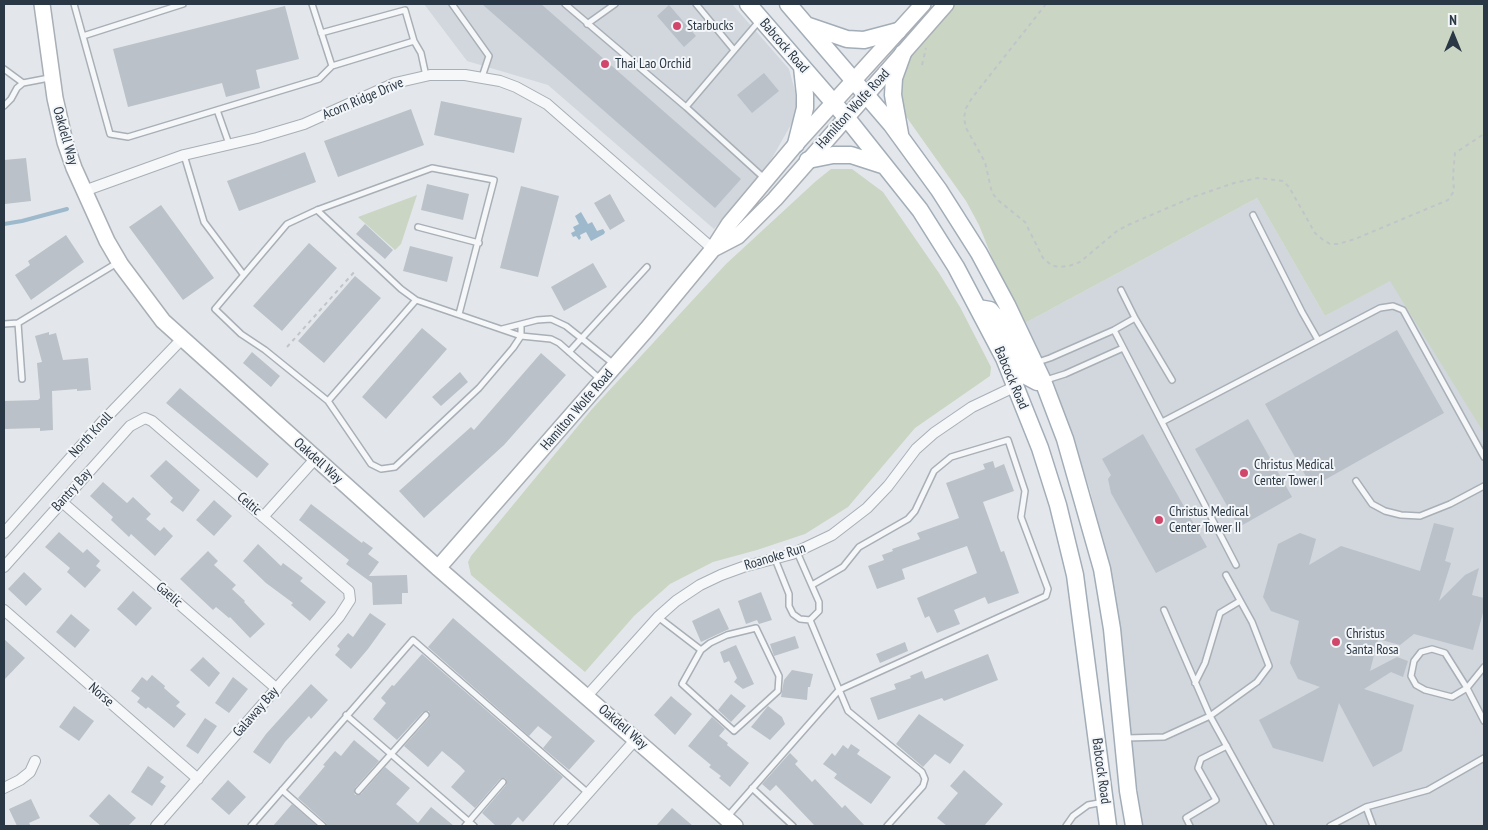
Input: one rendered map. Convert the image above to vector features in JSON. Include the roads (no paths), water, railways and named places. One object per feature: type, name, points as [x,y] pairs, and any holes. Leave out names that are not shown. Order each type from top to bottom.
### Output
[{"type":"main road","name":"Babcock Road","points":[[748,4],[846,117],[920,210],[956,267],[1004,358],[1040,448],[1058,505],[1075,575],[1108,826]]},
{"type":"main road","name":"Babcock Road","points":[[788,4],[852,81],[877,107],[939,190],[979,253],[1007,305],[1043,382],[1065,439],[1102,569],[1112,629],[1134,826]]},
{"type":"main road","points":[[805,24],[847,39],[864,40],[898,31]]},
{"type":"main road","points":[[902,139],[893,95],[894,78],[903,53]]},
{"type":"main road","points":[[796,144],[805,108],[802,66]]},
{"type":"main road","points":[[808,160],[833,155],[851,155],[885,166]]},
{"type":"main road","points":[[978,308],[990,310],[996,317],[1024,375],[1037,382],[1043,382]]},
{"type":"main road","points":[[1084,633],[1112,629]]},
{"type":"street","name":"Oakdell Way","points":[[42,4],[51,78],[65,142],[94,216],[119,262],[163,322],[438,568],[730,822]]},
{"type":"street","name":"Hamilton Wolfe Road","points":[[438,568],[616,366],[713,249],[729,224],[796,144],[923,4]]},
{"type":"street","name":"Hamilton Wolfe Road","points":[[713,249],[738,236],[775,199],[946,4]]},
{"type":"street","name":"Acorn Ridge Drive","points":[[84,191],[184,155],[304,124],[395,84],[426,76],[447,74],[482,77],[516,87],[547,104],[713,249]]},
{"type":"street","name":"North Knoll","points":[[4,532],[102,422],[181,340]]},
{"type":"street","name":"Roanoke Run","points":[[587,696],[658,617],[676,601],[714,578],[743,567],[797,552],[832,535],[868,508],[888,486],[916,449],[940,428],[972,407],[1014,387]]},
{"type":"street","name":"Bantry Bay","points":[[4,567],[130,426],[145,418]]},
{"type":"street","name":"Celtic","points":[[145,418],[152,421],[345,586],[349,594]]},
{"type":"street","points":[[263,517],[315,459]]},
{"type":"street","name":"Gaelic","points":[[62,502],[277,689]]},
{"type":"street","name":"Galaway Bay","points":[[156,826],[339,617],[350,600],[349,594]]},
{"type":"street","name":"Norse","points":[[4,610],[198,779]]},
{"type":"street","points":[[560,826],[636,739]]},
{"type":"street","points":[[4,788],[20,780],[30,772],[34,761]]},
{"type":"lane","points":[[74,4],[110,134],[128,137],[319,79],[332,66],[414,41]]},
{"type":"lane","points":[[83,36],[182,4]]},
{"type":"lane","points":[[312,4],[332,66]]},
{"type":"lane","points":[[452,4],[489,56],[482,77]]},
{"type":"lane","points":[[565,4],[686,107],[766,180]]},
{"type":"lane","points":[[588,24],[615,4]]},
{"type":"lane","points":[[696,4],[734,50]]},
{"type":"lane","points":[[321,33],[405,10],[414,41],[421,53],[426,76]]},
{"type":"lane","points":[[686,107],[761,19]]},
{"type":"lane","points":[[4,69],[23,83]]},
{"type":"lane","points":[[4,106],[23,83],[51,78]]},
{"type":"lane","points":[[217,110],[229,144]]},
{"type":"lane","points":[[184,155],[204,222],[243,274]]},
{"type":"lane","points":[[459,314],[494,180],[432,168],[317,210],[287,224],[215,309],[240,334],[265,350],[328,401],[371,464],[381,469],[395,467],[479,388],[513,348],[521,336],[521,325]]},
{"type":"lane","points":[[317,210],[400,288],[416,300],[521,336],[551,339],[603,381]]},
{"type":"lane","points":[[1253,215],[1318,340]]},
{"type":"lane","points":[[418,228],[479,243]]},
{"type":"lane","points":[[4,324],[18,323],[119,262]]},
{"type":"lane","points":[[569,352],[647,267]]},
{"type":"lane","points":[[1121,290],[1135,318],[1172,380]]},
{"type":"lane","points":[[328,401],[416,300]]},
{"type":"lane","points":[[1162,422],[1380,308],[1394,306],[1403,310],[1484,457]]},
{"type":"lane","points":[[1035,363],[1114,330],[1135,318]]},
{"type":"lane","points":[[502,329],[537,320],[551,319],[566,326],[616,366]]},
{"type":"lane","points":[[18,323],[22,379]]},
{"type":"lane","points":[[1114,330],[1236,565]]},
{"type":"lane","points":[[1043,382],[1123,348]]},
{"type":"lane","points":[[730,822],[752,788],[839,690],[1046,596],[1048,589],[1021,516],[1025,490],[1008,440],[952,457],[934,471],[915,511],[908,519],[859,547],[843,567],[812,585]]},
{"type":"lane","points":[[1356,481],[1372,504],[1385,511],[1401,515],[1420,516],[1450,504],[1484,486]]},
{"type":"lane","points":[[797,552],[819,602],[819,611],[810,620]]},
{"type":"lane","points":[[775,558],[789,594],[789,606],[793,614],[800,619],[810,620]]},
{"type":"lane","points":[[1123,738],[1164,737],[1210,716],[1257,682],[1268,666],[1252,622],[1226,575]]},
{"type":"lane","points":[[1195,683],[1205,663],[1220,613],[1240,601]]},
{"type":"lane","points":[[1164,610],[1210,716],[1271,826]]},
{"type":"lane","points":[[658,617],[701,650]]},
{"type":"lane","points":[[810,620],[848,711],[922,772],[925,779],[923,786],[887,826]]},
{"type":"lane","points":[[756,628],[779,676],[778,691],[734,731],[682,684],[701,650],[710,643],[727,635],[756,628]]},
{"type":"lane","points":[[250,826],[414,640],[588,793]]},
{"type":"lane","points":[[1484,667],[1467,688],[1452,697],[1425,690],[1416,685],[1411,676],[1414,661],[1421,652],[1432,649],[1445,653],[1467,688],[1484,721]]},
{"type":"lane","points":[[346,715],[467,824],[474,826]]},
{"type":"lane","points":[[358,791],[426,715]]},
{"type":"lane","points":[[1190,826],[1186,818],[1216,800],[1198,768],[1201,759],[1227,746]]},
{"type":"lane","points":[[1330,826],[1366,807],[1428,790],[1484,758]]},
{"type":"lane","points":[[467,824],[503,782]]},
{"type":"lane","points":[[752,788],[794,826]]},
{"type":"lane","points":[[282,790],[323,826]]},
{"type":"lane","points":[[1066,826],[1073,816],[1088,806],[1106,802]]},
{"type":"lane","points":[[1366,807],[1373,826]]},
{"type":"water","points":[[581,212],[588,224],[592,222],[597,231],[603,229],[604,234],[591,241],[586,232],[580,235],[581,238],[579,240],[576,236],[573,237],[571,233],[575,231],[573,227],[579,224],[575,216]]},
{"type":"waterway","points":[[4,224],[67,209]]},
{"type":"place","name":"Starbucks","points":[[677,26]]},
{"type":"place","name":"Thai Lao Orchid","points":[[605,64]]},
{"type":"place","name":"Christus Medical Center Tower I","points":[[1244,473]]},
{"type":"place","name":"Christus Medical Center Tower II","points":[[1159,520]]},
{"type":"place","name":"Christus Santa Rosa","points":[[1336,642]]}]
